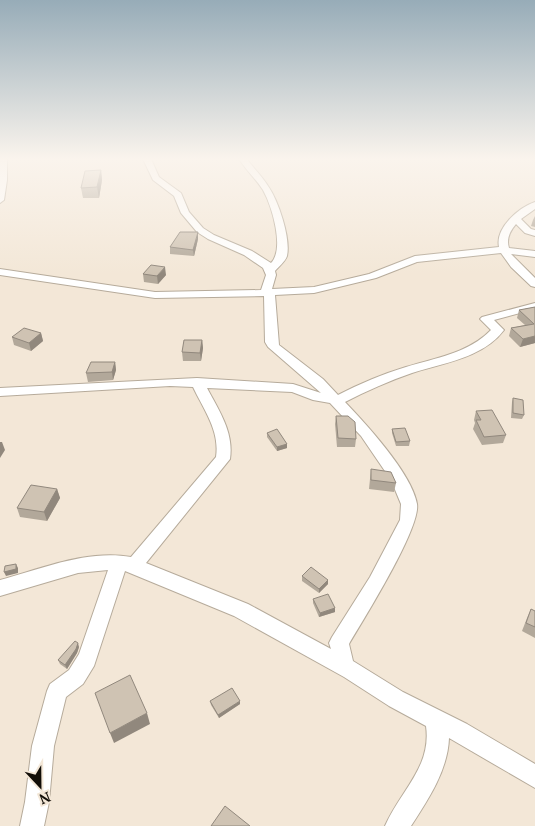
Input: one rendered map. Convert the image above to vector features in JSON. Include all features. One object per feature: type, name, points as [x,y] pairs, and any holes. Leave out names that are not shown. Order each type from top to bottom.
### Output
[{"type":"street","points":[[179,198],[185,213],[200,230],[257,258],[270,270]]},
{"type":"street","points":[[270,198],[274,204],[282,241],[282,255],[270,270],[267,293],[271,342],[279,352],[318,382],[366,433],[398,478],[410,510],[408,520],[376,582],[339,644],[313,650]]},
{"type":"street","points":[[535,205],[516,218],[504,236],[504,250],[535,284]]},
{"type":"street","points":[[516,218],[528,231],[535,233]]},
{"type":"street","points":[[0,272],[155,295],[267,293],[331,287],[372,276],[415,259],[449,254],[504,250],[535,254]]},
{"type":"street","points":[[0,392],[197,382],[293,388],[318,397],[335,400],[402,372],[442,361],[467,350],[484,342],[498,330],[486,319],[535,306]]},
{"type":"street","points":[[32,826],[37,802],[43,746],[57,691],[76,677],[87,659],[127,565],[223,459],[226,449],[219,424],[197,382]]},
{"type":"street","points":[[0,588],[78,566],[104,562],[127,565],[240,610],[346,667],[396,699],[535,777]]},
{"type":"street","points":[[339,644],[346,667]]},
{"type":"street","points":[[397,826],[410,807],[434,762],[438,744],[436,720]]},
{"type":"building","points":[[180,232],[198,232],[193,250],[170,247]]},
{"type":"building","points":[[151,265],[165,267],[157,276],[143,274]]},
{"type":"building","points":[[535,307],[535,336],[523,339],[511,328],[534,324],[519,310]]},
{"type":"building","points":[[24,328],[41,333],[29,343],[12,337]]},
{"type":"building","points":[[184,340],[202,340],[200,353],[182,352]]},
{"type":"building","points":[[91,362],[115,362],[112,372],[86,373]]},
{"type":"building","points":[[513,398],[523,400],[524,415],[513,413]]},
{"type":"building","points":[[492,410],[506,435],[484,437],[476,420],[481,420],[476,411]]},
{"type":"building","points":[[336,416],[348,416],[355,422],[356,439],[338,438]]},
{"type":"building","points":[[405,428],[410,441],[396,442],[392,429]]},
{"type":"building","points":[[277,429],[287,444],[277,447],[267,433]]},
{"type":"building","points":[[371,469],[391,472],[396,483],[371,480]]},
{"type":"building","points":[[31,485],[57,489],[44,512],[17,508]]},
{"type":"building","points":[[16,564],[16,569],[4,572],[5,566]]},
{"type":"building","points":[[311,567],[328,580],[319,589],[302,576]]},
{"type":"building","points":[[328,594],[335,608],[320,613],[313,599]]},
{"type":"building","points":[[531,609],[535,611],[535,627],[526,623]]},
{"type":"building","points":[[75,641],[78,643],[76,649],[65,665],[58,660]]},
{"type":"building","points":[[130,675],[147,713],[110,733],[95,693]]},
{"type":"building","points":[[232,688],[240,701],[218,715],[210,701]]},
{"type":"building","points":[[225,806],[250,826],[211,826]]}]
